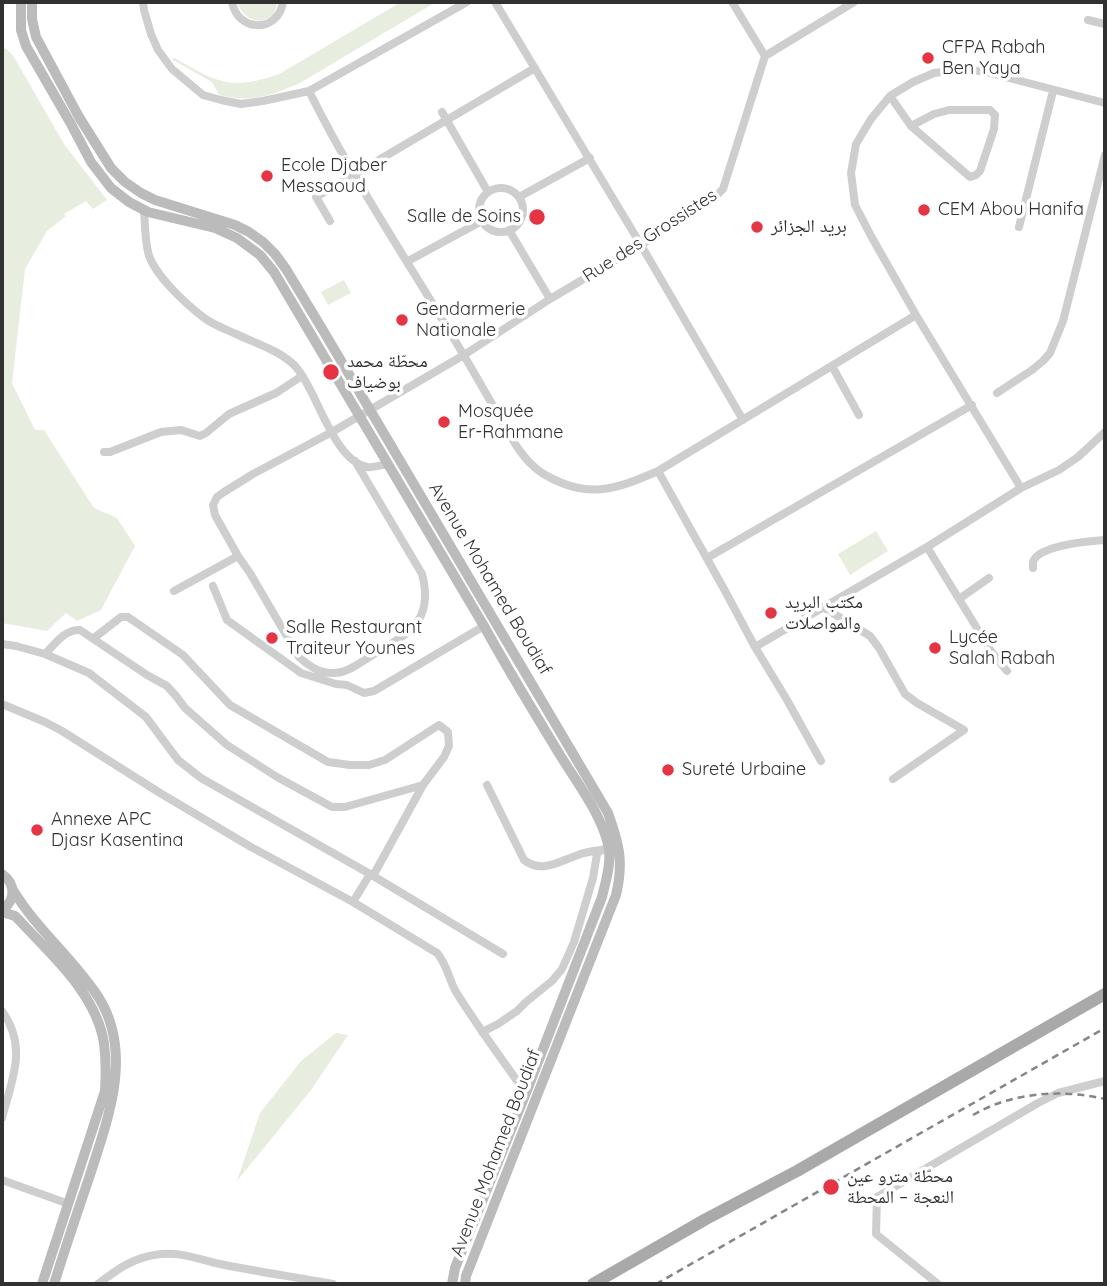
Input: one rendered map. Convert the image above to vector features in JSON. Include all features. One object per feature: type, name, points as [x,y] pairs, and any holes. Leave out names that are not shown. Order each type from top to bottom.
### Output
[{"type":"main road","name":"Avenue Mohamed Boudiaf","points":[[21,2],[21,30],[26,46],[91,162],[111,188],[144,210],[215,228],[237,238],[275,272],[365,413],[608,813],[609,867],[602,897],[454,1268],[452,1284]]},
{"type":"main road","name":"Avenue Mohamed Boudiaf","points":[[32,2],[36,37],[79,117],[111,168],[125,182],[155,200],[235,225],[249,232],[263,242],[286,269],[324,332],[388,464],[591,806],[609,846],[620,860],[616,895],[465,1284]]},
{"type":"main road","points":[[2,874],[8,878],[27,911],[100,1000],[114,1045],[115,1088],[107,1121],[54,1284]]},
{"type":"main road","points":[[13,890],[13,897],[2,911],[19,920],[70,975],[85,996],[104,1040],[106,1063],[105,1091],[42,1284]]},
{"type":"main road","points":[[593,1284],[706,1219],[797,1171],[1105,994]]},
{"type":"main road","points":[[610,1284],[709,1225],[800,1177],[1105,1002]]},
{"type":"street","points":[[143,2],[151,34],[158,50],[172,69],[203,95],[241,104],[309,91],[467,2]]},
{"type":"street","points":[[232,2],[238,17],[252,25],[269,23],[275,19],[283,2]]},
{"type":"street","points":[[495,2],[590,158],[743,420]]},
{"type":"street","points":[[732,2],[765,56],[854,2]]},
{"type":"street","points":[[1088,20],[1105,24]]},
{"type":"street","name":"Rue des Grossistes","points":[[238,556],[215,515],[213,505],[218,497],[253,474],[332,432],[464,355],[713,199],[723,189],[765,56]]},
{"type":"street","points":[[330,221],[316,197],[535,68]]},
{"type":"street","points":[[1021,488],[916,315],[855,205],[850,173],[856,144],[871,118],[890,96],[934,73],[982,71],[1105,103]]},
{"type":"street","points":[[309,91],[355,176],[464,355],[512,441],[540,472],[561,482],[581,489],[605,490],[627,485],[658,471],[916,315]]},
{"type":"street","points":[[1019,227],[1053,91]]},
{"type":"street","points":[[890,96],[911,126],[970,177],[980,171],[994,129],[995,115],[990,110],[949,110],[934,114],[911,126]]},
{"type":"street","points":[[442,112],[488,192]]},
{"type":"street","points":[[519,197],[590,158]]},
{"type":"street","points":[[998,393],[1032,370],[1050,353],[1063,321],[1105,159]]},
{"type":"street","points":[[504,188],[519,197],[523,212],[516,226],[497,231],[482,221],[479,209],[488,192],[504,188]]},
{"type":"street","points":[[144,210],[148,254],[164,279],[204,318],[266,347],[293,365],[302,376],[332,432],[355,461],[422,574],[425,587],[424,608],[410,633],[346,670],[333,674],[321,672],[299,657],[238,556],[174,592]]},
{"type":"street","points":[[408,261],[482,221]]},
{"type":"street","points":[[509,230],[550,299]]},
{"type":"street","points":[[832,366],[859,415]]},
{"type":"street","points":[[104,452],[161,432],[181,430],[200,436],[229,414],[276,393],[302,376]]},
{"type":"street","points":[[707,558],[972,405]]},
{"type":"street","points":[[755,647],[927,547],[1021,488],[1059,470],[1079,457],[1105,432]]},
{"type":"street","points":[[355,461],[369,467],[388,464]]},
{"type":"street","points":[[658,471],[821,761]]},
{"type":"street","points":[[1033,568],[1037,556],[1047,551],[1080,542],[1105,540]]},
{"type":"street","points":[[927,547],[991,651],[1007,671]]},
{"type":"street","points":[[959,599],[989,578]]},
{"type":"street","points":[[213,586],[228,620],[300,673],[347,685],[364,693],[374,691],[484,626]]},
{"type":"street","points":[[823,607],[870,636],[905,694],[917,704],[964,730],[893,779]]},
{"type":"street","points":[[94,638],[121,617],[128,617],[183,655],[230,705],[328,762],[369,765],[385,760],[439,726],[448,732],[449,746],[444,757],[423,786],[372,875],[353,902]]},
{"type":"street","points":[[45,654],[67,632],[80,630],[146,675],[167,686],[185,708],[227,745],[277,777],[332,807],[345,807],[423,786]]},
{"type":"street","points":[[2,644],[45,654],[89,673],[146,717],[167,748],[201,778],[372,875],[503,954]]},
{"type":"street","points":[[2,704],[62,731],[239,840],[353,902],[437,953],[443,959],[454,990],[526,1093]]},
{"type":"street","points":[[487,785],[524,860],[530,865],[551,865],[609,846]]},
{"type":"street","points":[[482,1032],[517,1011],[562,969],[574,942],[593,878],[597,854],[609,846]]},
{"type":"street","points":[[2,1011],[12,1032],[17,1061],[2,1118]]},
{"type":"street","points":[[2,1039],[12,1032]]},
{"type":"street","points":[[939,1284],[876,1234],[877,1197],[1038,1103],[1058,1093],[1105,1081]]},
{"type":"street","points":[[2,1180],[69,1204]]},
{"type":"street","points":[[99,1284],[120,1267],[138,1259],[162,1254],[186,1255],[220,1264],[333,1284]]},
{"type":"shaded area","points":[[237,2],[278,2],[269,18],[258,21],[247,17]]},
{"type":"shaded area","points":[[401,2],[436,2],[300,83],[270,95],[242,98],[219,95],[212,82],[173,60],[173,57],[224,82],[264,79],[281,73]]},
{"type":"shaded area","points":[[6,48],[14,57],[64,144],[107,200],[93,209],[86,201],[64,214],[66,216],[47,231],[25,269],[12,383],[35,430],[44,430],[94,508],[117,518],[135,546],[101,610],[77,621],[66,613],[47,631],[2,623],[2,50]]},
{"type":"shaded area","points":[[344,280],[351,293],[328,305],[321,292]]},
{"type":"shaded area","points":[[876,531],[888,551],[850,575],[838,554]]},
{"type":"shaded area","points":[[336,1033],[348,1035],[311,1090],[237,1181],[260,1113],[301,1061]]},
{"type":"railway","points":[[656,1284],[1105,1028]]},
{"type":"railway","points":[[973,1115],[988,1107],[1021,1097],[1072,1094],[1105,1099]]},
{"type":"place","name":"CFPA Rabah Ben Yaya","points":[[928,58]]},
{"type":"place","name":"Ecole Djaber Messaoud","points":[[267,176]]},
{"type":"place","name":"CEM Abou Hanifa","points":[[924,210]]},
{"type":"place","name":"Salle de Soins","points":[[537,217]]},
{"type":"place","name":"بريد الجزائر","points":[[757,227]]},
{"type":"place","name":"Gendarmerie Nationale","points":[[402,320]]},
{"type":"place","name":"محطّة محمد بوضياف","points":[[331,372]]},
{"type":"place","name":"Mosquée Er-Rahmane","points":[[444,422]]},
{"type":"place","name":"مكتب البريد والمواصلات","points":[[771,613]]},
{"type":"place","name":"Salle Restaurant Traiteur Younes","points":[[272,638]]},
{"type":"place","name":"Lycée Salah Rabah","points":[[935,648]]},
{"type":"place","name":"Sureté Urbaine","points":[[668,770]]},
{"type":"place","name":"Annexe APC Djasr Kasentina","points":[[37,830]]},
{"type":"place","name":"محطّة مترو عين النعجة – المحطة","points":[[831,1187]]}]
